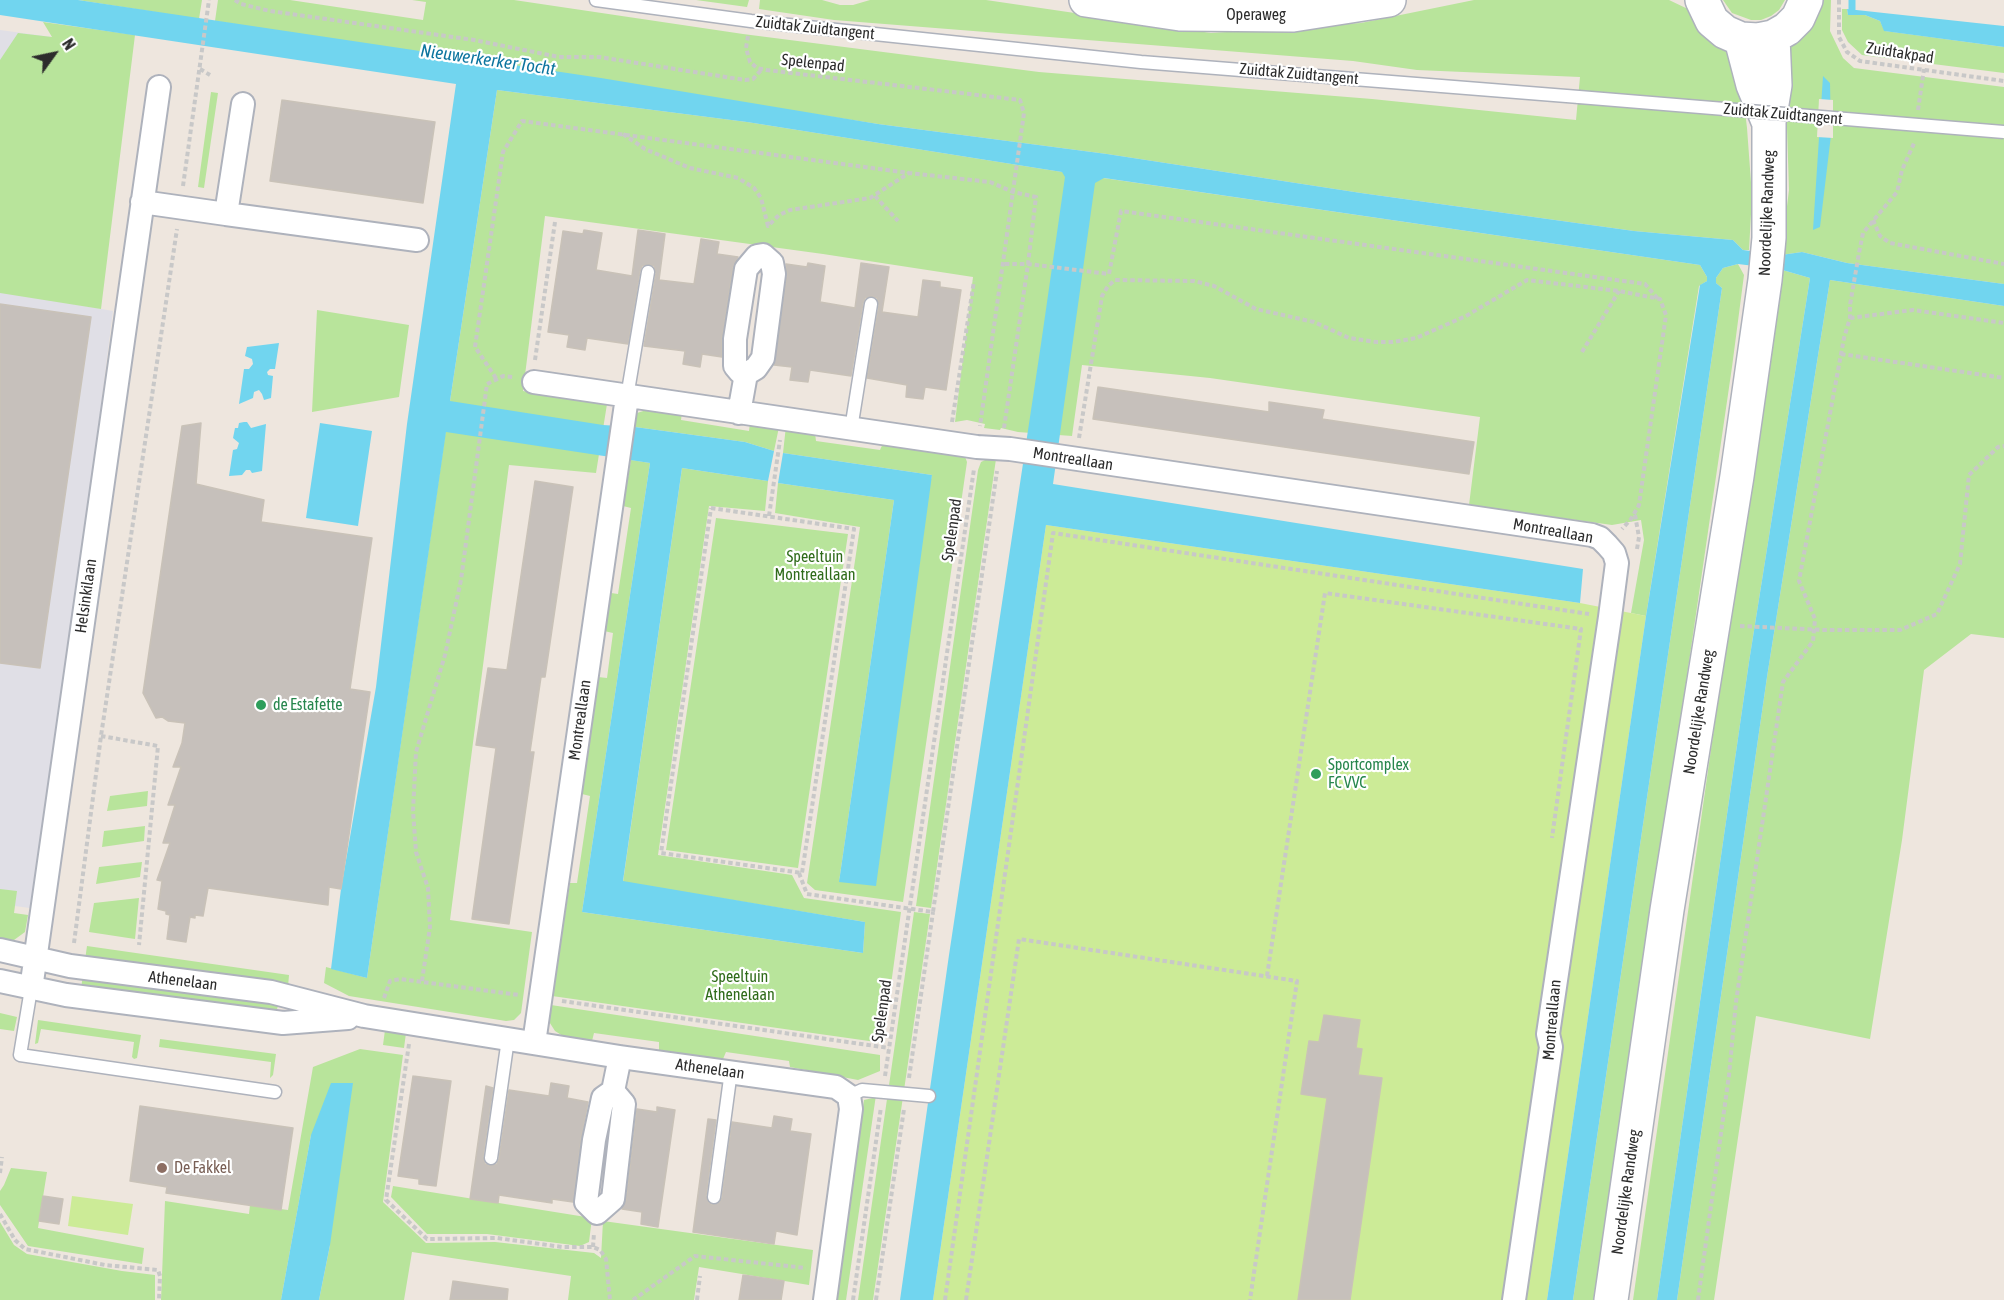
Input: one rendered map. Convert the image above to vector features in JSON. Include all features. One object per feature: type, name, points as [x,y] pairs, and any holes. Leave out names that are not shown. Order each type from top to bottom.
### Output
[{"type":"main road","name":"Operaweg","points":[[1086,0],[1180,14],[1389,0]]},
{"type":"main road","points":[[1702,0],[1712,21],[1725,32],[1741,39],[1758,40],[1773,37],[1787,29],[1798,18],[1806,0]]},
{"type":"main road","name":"Noordelijke Randweg","points":[[1611,1300],[1665,922],[1737,476],[1765,280],[1769,238],[1769,122],[1775,85],[1773,37]]},
{"type":"main road","name":"Noordelijke Randweg","points":[[1741,39],[1753,85],[1769,122]]},
{"type":"street","name":"Helsinkilaan","points":[[31,989],[159,87]]},
{"type":"street","points":[[226,214],[243,104]]},
{"type":"street","points":[[142,202],[417,240]]},
{"type":"street","points":[[739,413],[746,374]]},
{"type":"street","name":"Montreallaan","points":[[534,375],[627,397],[977,447],[1005,449],[1600,538],[1614,553],[1617,563],[1548,1034],[1551,1047],[1514,1300]]},
{"type":"street","name":"Montreallaan","points":[[534,1043],[627,397]]},
{"type":"street","name":"Athenelaan","points":[[0,950],[70,966],[271,992],[364,1016],[620,1057],[836,1087],[849,1096]]},
{"type":"street","name":"Athenelaan","points":[[0,981],[31,989],[284,1023],[364,1016]]},
{"type":"street","points":[[613,1091],[620,1057]]},
{"type":"street","points":[[825,1300],[851,1109],[849,1096]]},
{"type":"lane","name":"Zuidtak Zuidtangent","points":[[596,0],[751,21],[1141,62],[2004,132]]},
{"type":"lane","points":[[627,397],[648,272]]},
{"type":"lane","points":[[850,429],[871,304]]},
{"type":"lane","points":[[31,989],[20,1055],[275,1092]]},
{"type":"lane","points":[[491,1158],[508,1039]]},
{"type":"lane","points":[[714,1197],[732,1071]]},
{"type":"lane","points":[[849,1096],[862,1090],[929,1096]]},
{"type":"path","points":[[70,966],[209,0]]},
{"type":"path","points":[[235,0],[241,4],[270,11],[474,40],[560,57],[599,57],[745,80],[753,79],[762,69]]},
{"type":"path","name":"Zuidtakpad","points":[[1839,0],[1839,37],[1847,52],[1860,61],[2004,81]]},
{"type":"path","name":"Spelenpad","points":[[751,21],[747,54],[750,62],[762,69],[1011,98],[1020,100],[1024,113],[853,1300]]},
{"type":"path","points":[[200,69],[210,75]]},
{"type":"path","points":[[1917,116],[1924,69]]},
{"type":"path","points":[[799,873],[807,894],[933,912],[1005,449],[1036,197],[1013,192],[990,182],[909,174],[522,121],[503,152],[475,347],[496,378],[488,384],[485,393],[461,580],[446,656],[416,752],[413,811],[416,852],[428,888],[430,927],[422,981],[889,1048]]},
{"type":"path","points":[[622,134],[645,149],[690,168],[738,178],[754,188],[762,198],[768,226],[779,215],[790,210],[875,196],[909,174]]},
{"type":"path","points":[[1698,1300],[1729,1075],[1736,1002],[1783,682],[1813,641],[1815,619],[1799,581],[1841,354],[1850,318],[1858,253],[1863,234],[1872,220],[1898,192],[1902,170],[1913,147],[1915,137]]},
{"type":"path","points":[[875,196],[898,221]]},
{"type":"path","points":[[1109,274],[1121,211],[1645,284],[1660,299],[1666,315],[1639,505],[1631,519],[1607,545]]},
{"type":"path","points":[[1872,220],[1880,236],[1890,243],[2004,264]]},
{"type":"path","points":[[534,375],[555,222]]},
{"type":"path","points":[[1002,264],[1028,264],[1109,274],[1114,275],[1115,280]]},
{"type":"path","points":[[1072,459],[1102,296],[1115,280],[1194,281],[1214,286],[1256,309],[1314,322],[1348,338],[1376,342],[1416,338],[1466,316],[1527,280],[1658,298]]},
{"type":"path","points":[[951,429],[974,281]]},
{"type":"path","points":[[1582,352],[1619,291]]},
{"type":"path","points":[[1850,318],[1913,310],[2004,323]]},
{"type":"path","points":[[1841,354],[2004,378]]},
{"type":"path","points":[[768,516],[783,419]]},
{"type":"path","points":[[1737,626],[1824,630],[1900,630],[1937,614],[1960,564],[1968,475],[1998,447],[2004,446]]},
{"type":"path","points":[[711,508],[768,516],[854,529],[802,873],[661,853],[711,508]]},
{"type":"path","points":[[945,1300],[1053,533],[1610,618]]},
{"type":"path","points":[[1267,976],[1325,593],[1581,629],[1551,841]]},
{"type":"path","points":[[102,736],[158,746],[139,945]]},
{"type":"path","points":[[966,1300],[1019,939],[1297,981],[1250,1300]]},
{"type":"path","points":[[407,1053],[386,1200],[427,1239],[497,1238],[562,1247],[593,1247],[600,1250],[606,1259],[610,1300]]},
{"type":"path","points":[[0,1173],[3,1157]]},
{"type":"path","points":[[0,1214],[15,1240],[25,1249],[105,1265],[158,1270],[159,1300]]},
{"type":"path","points":[[633,1300],[695,1256],[829,1271]]},
{"type":"path","points":[[697,1300],[700,1275]]},
{"type":"shaded area","points":[[0,30],[52,37],[12,293],[113,311],[37,909],[0,904]]},
{"type":"green space","points":[[78,0],[202,0],[199,19]]},
{"type":"green space","points":[[218,0],[290,0],[423,20],[426,2],[412,0],[514,0],[743,34],[1039,72],[1372,99],[1576,120],[1580,77],[1417,70],[1353,61],[834,20],[759,9],[760,0],[822,0],[840,5],[853,5],[870,0],[986,0],[1211,33],[1361,23],[1474,0],[1669,0],[1690,10],[1731,48],[1740,68],[1752,196],[1749,250],[1743,250],[1733,240],[1634,231],[1361,193],[1107,154],[878,124],[215,21]]},
{"type":"green space","points":[[696,0],[749,0],[747,7]]},
{"type":"green space","points":[[1723,0],[1785,0],[1779,10],[1771,16],[1761,20],[1751,20],[1732,13]]},
{"type":"green space","points":[[1818,0],[1831,0],[1830,31],[1843,58],[1854,68],[2004,87],[2004,284],[1847,263],[1802,252],[1781,255],[1789,190],[1785,65],[1790,41]]},
{"type":"green space","points":[[1842,9],[1847,9],[1848,15],[1865,15],[1880,21],[1885,31],[2004,47],[2004,73],[1862,55],[1848,42],[1842,30]]},
{"type":"green space","points":[[43,22],[135,35],[101,309],[0,293],[0,60],[18,33],[52,37]]},
{"type":"green space","points":[[497,90],[747,122],[1062,172],[1700,265],[1707,281],[1699,286],[1646,616],[1631,613],[1644,540],[1641,520],[1612,525],[1469,505],[1480,417],[1210,378],[1082,365],[1072,436],[984,428],[985,424],[967,420],[955,422],[973,277],[545,216],[523,391],[607,404],[596,473],[509,465],[450,920],[532,932],[521,1013],[514,1020],[506,1021],[349,996],[324,983],[326,967],[367,978]]},
{"type":"green space","points":[[211,92],[218,93],[204,188],[198,187]]},
{"type":"green space","points":[[1738,264],[1744,275],[1732,367],[1596,1300],[1573,1300],[1722,288],[1716,283],[1716,278],[1723,268]]},
{"type":"green space","points":[[1779,269],[1810,278],[1749,662],[1657,1300],[1633,1300]]},
{"type":"green space","points":[[1830,280],[2004,306],[2004,638],[1971,634],[1924,670],[1902,840],[1870,1039],[1756,1016],[1714,1300],[1677,1300],[1767,677]]},
{"type":"green space","points":[[317,310],[409,325],[399,397],[312,412]]},
{"type":"green space","points":[[656,407],[682,412],[681,420],[749,431],[750,423],[779,427],[774,451],[745,442],[635,427],[637,413]]},
{"type":"green space","points":[[786,426],[815,433],[816,441],[880,450],[884,441],[964,454],[967,462],[903,902],[815,890],[807,883],[860,527],[775,513],[778,483],[894,500],[839,882],[932,475],[783,453]]},
{"type":"green space","points":[[989,458],[996,459],[931,908],[916,906],[978,470],[981,462]]},
{"type":"green space","name":"Speeltuin Athenelaan","points":[[631,460],[650,463],[582,912],[863,953],[865,922],[623,882],[682,468],[768,481],[765,511],[709,506],[658,855],[792,875],[804,898],[901,912],[883,1043],[552,996],[570,883],[577,883],[590,796],[582,794],[598,677],[607,678],[613,633],[604,631],[611,593],[618,594],[631,508],[623,506]]},
{"type":"green space","name":"Speeltuin Montreallaan","points":[[716,518],[848,534],[798,868],[666,850]]},
{"type":"green space","name":"Sportcomplex FC VVC","points":[[1046,525],[1580,603],[1646,616],[1547,1300],[933,1300]]},
{"type":"green space","points":[[148,791],[147,806],[107,811],[110,796]]},
{"type":"green space","points":[[145,826],[144,841],[102,847],[104,831]]},
{"type":"green space","points":[[142,862],[140,877],[96,884],[99,867]]},
{"type":"green space","points":[[0,889],[17,891],[14,913],[28,915],[25,932],[14,940],[0,941]]},
{"type":"green space","points":[[139,898],[135,939],[89,932],[94,903]]},
{"type":"green space","points":[[914,912],[930,914],[873,1300],[858,1300]]},
{"type":"green space","points":[[87,946],[289,975],[288,987],[85,960]]},
{"type":"green space","points":[[83,974],[276,1002],[278,1006],[276,1012],[81,989]]},
{"type":"green space","points":[[551,1005],[880,1055],[880,1071],[858,1080],[790,1067],[789,1061],[726,1052],[723,1059],[659,1050],[659,1042],[594,1033],[592,1041],[566,1038],[555,1031],[548,1020]]},
{"type":"green space","points":[[0,1013],[17,1017],[14,1031],[0,1029]]},
{"type":"green space","points":[[38,1020],[141,1035],[137,1058],[132,1057],[134,1042],[41,1029],[38,1043],[35,1044]]},
{"type":"green space","points":[[385,1030],[406,1033],[404,1048],[383,1045]]},
{"type":"green space","points":[[160,1039],[276,1054],[273,1075],[270,1078],[271,1062],[159,1047]]},
{"type":"green space","points":[[360,1049],[403,1055],[383,1202],[426,1243],[495,1242],[594,1253],[601,1258],[603,1221],[813,1250],[809,1285],[699,1267],[694,1300],[568,1300],[571,1276],[412,1252],[404,1300],[319,1300],[330,1245],[311,1135],[281,1300],[161,1300],[165,1201],[249,1214],[250,1205],[288,1210],[313,1067]]},
{"type":"green space","points":[[876,1095],[846,1300],[835,1300],[864,1100],[873,1098]]},
{"type":"green space","points":[[11,1168],[47,1172],[38,1228],[144,1248],[142,1264],[28,1246],[0,1205],[0,1191]]},
{"type":"green space","points":[[393,1186],[592,1218],[589,1242],[580,1246],[487,1234],[427,1234],[391,1197]]},
{"type":"green space","points":[[72,1196],[133,1204],[128,1235],[68,1226]]},
{"type":"green space","points":[[0,1222],[14,1245],[27,1254],[155,1275],[155,1300],[0,1300]]},
{"type":"water","points":[[0,0],[78,0],[601,78],[878,124],[1107,154],[1361,193],[1634,231],[1733,240],[1743,250],[1781,255],[1802,252],[1847,263],[2004,284],[2004,306],[1830,280],[1767,677],[1677,1300],[1657,1300],[1749,662],[1810,278],[1779,269],[1738,264],[1723,268],[1716,278],[1716,283],[1722,288],[1573,1300],[1547,1300],[1646,616],[1700,285],[1707,281],[1707,277],[1700,265],[1104,178],[1095,183],[1053,484],[1583,569],[1580,603],[1046,525],[933,1300],[900,1300],[1065,177],[1062,172],[747,122],[497,90],[450,401],[603,425],[635,427],[745,442],[774,451],[768,481],[682,468],[623,881],[865,922],[863,953],[582,912],[650,463],[446,432],[367,978],[331,969],[341,889],[376,687],[407,424],[456,84],[0,15]]},
{"type":"water","points":[[1847,9],[2004,26],[2004,47],[1884,31],[1880,21],[1865,15],[1848,15]]},
{"type":"water","points":[[1823,76],[1830,83],[1831,135],[1820,227],[1813,230]]},
{"type":"water","points":[[279,343],[275,369],[267,372],[268,375],[273,376],[271,398],[264,400],[259,390],[254,392],[253,398],[239,404],[244,369],[249,369],[253,364],[252,359],[245,356],[247,347]]},
{"type":"water","points":[[247,422],[251,428],[266,424],[262,471],[252,473],[246,470],[242,475],[229,476],[233,450],[237,449],[239,443],[233,438],[235,428],[238,428],[239,423]]},
{"type":"water","points":[[320,423],[372,431],[358,526],[306,518]]},
{"type":"water","points":[[783,453],[932,475],[876,886],[839,882],[894,500],[778,483]]},
{"type":"water","points":[[331,1083],[353,1083],[330,1245],[319,1300],[281,1300],[311,1135]]},
{"type":"pier","points":[[1819,99],[1833,100],[1833,138],[1817,137]]},
{"type":"building","points":[[282,100],[435,122],[423,203],[270,181]]},
{"type":"building","points":[[584,230],[602,233],[596,270],[632,276],[638,230],[665,234],[659,280],[694,284],[701,239],[719,242],[717,254],[738,257],[733,267],[722,337],[722,357],[702,354],[700,367],[683,364],[685,351],[644,346],[656,273],[654,266],[649,264],[642,266],[640,271],[628,344],[587,338],[585,350],[567,347],[569,335],[548,332],[563,231],[583,234]]},
{"type":"building","points":[[808,263],[825,266],[820,302],[855,308],[861,263],[889,267],[882,312],[918,317],[923,280],[940,282],[940,287],[961,290],[946,390],[925,387],[923,399],[906,397],[907,385],[867,378],[879,305],[877,298],[872,296],[865,298],[863,303],[851,376],[810,370],[808,382],[790,380],[792,367],[774,365],[787,276],[786,264],[807,267]]},
{"type":"building","points":[[0,304],[91,317],[40,668],[0,663]]},
{"type":"building","points":[[1098,387],[1269,412],[1269,402],[1324,410],[1322,419],[1474,442],[1469,474],[1093,419]]},
{"type":"building","name":"de Estafette","points":[[201,423],[196,484],[264,500],[261,522],[372,538],[350,689],[370,692],[341,889],[329,887],[328,905],[208,888],[203,916],[190,917],[186,942],[167,939],[170,915],[158,909],[162,881],[157,880],[170,843],[163,843],[175,805],[168,805],[181,767],[173,767],[182,743],[185,723],[168,721],[162,717],[156,718],[143,693],[182,426]]},
{"type":"building","points":[[535,481],[573,487],[545,677],[541,677],[530,752],[534,752],[509,924],[472,919],[496,748],[476,745],[488,668],[507,670]]},
{"type":"building","points":[[1324,1015],[1360,1020],[1356,1048],[1362,1049],[1358,1075],[1382,1078],[1350,1300],[1298,1300],[1327,1098],[1301,1094],[1309,1041],[1319,1042]]},
{"type":"building","points":[[413,1076],[451,1081],[436,1186],[419,1184],[419,1179],[398,1176]]},
{"type":"building","points":[[551,1083],[569,1086],[567,1098],[588,1102],[573,1202],[552,1199],[552,1203],[499,1195],[498,1203],[470,1199],[486,1086],[493,1088],[483,1157],[485,1164],[490,1166],[497,1164],[499,1159],[509,1090],[549,1096]]},
{"type":"building","points":[[140,1106],[293,1128],[281,1210],[166,1193],[167,1187],[130,1181]]},
{"type":"building","points":[[657,1107],[675,1110],[658,1227],[641,1224],[642,1212],[622,1209],[626,1201],[637,1109],[657,1112]]},
{"type":"building","points":[[774,1116],[792,1119],[790,1131],[811,1134],[797,1235],[776,1231],[774,1244],[693,1232],[708,1119],[716,1120],[706,1196],[709,1203],[713,1205],[720,1202],[722,1198],[732,1122],[772,1128]]},
{"type":"building","points":[[43,1196],[63,1199],[59,1224],[39,1221]]},
{"type":"building","points":[[743,1275],[784,1281],[781,1300],[739,1300]]},
{"type":"building","points":[[453,1281],[508,1289],[507,1300],[450,1300]]},
{"type":"waterway","points":[[1852,0],[1852,9]]},
{"type":"place","name":"de Estafette","points":[[261,705]]},
{"type":"place","name":"Sportcomplex FC VVC","points":[[1316,774]]},
{"type":"place","name":"De Fakkel","points":[[162,1168]]},
{"type":"water label","name":"Nieuwerkerker Tocht","points":[[488,60]]}]
